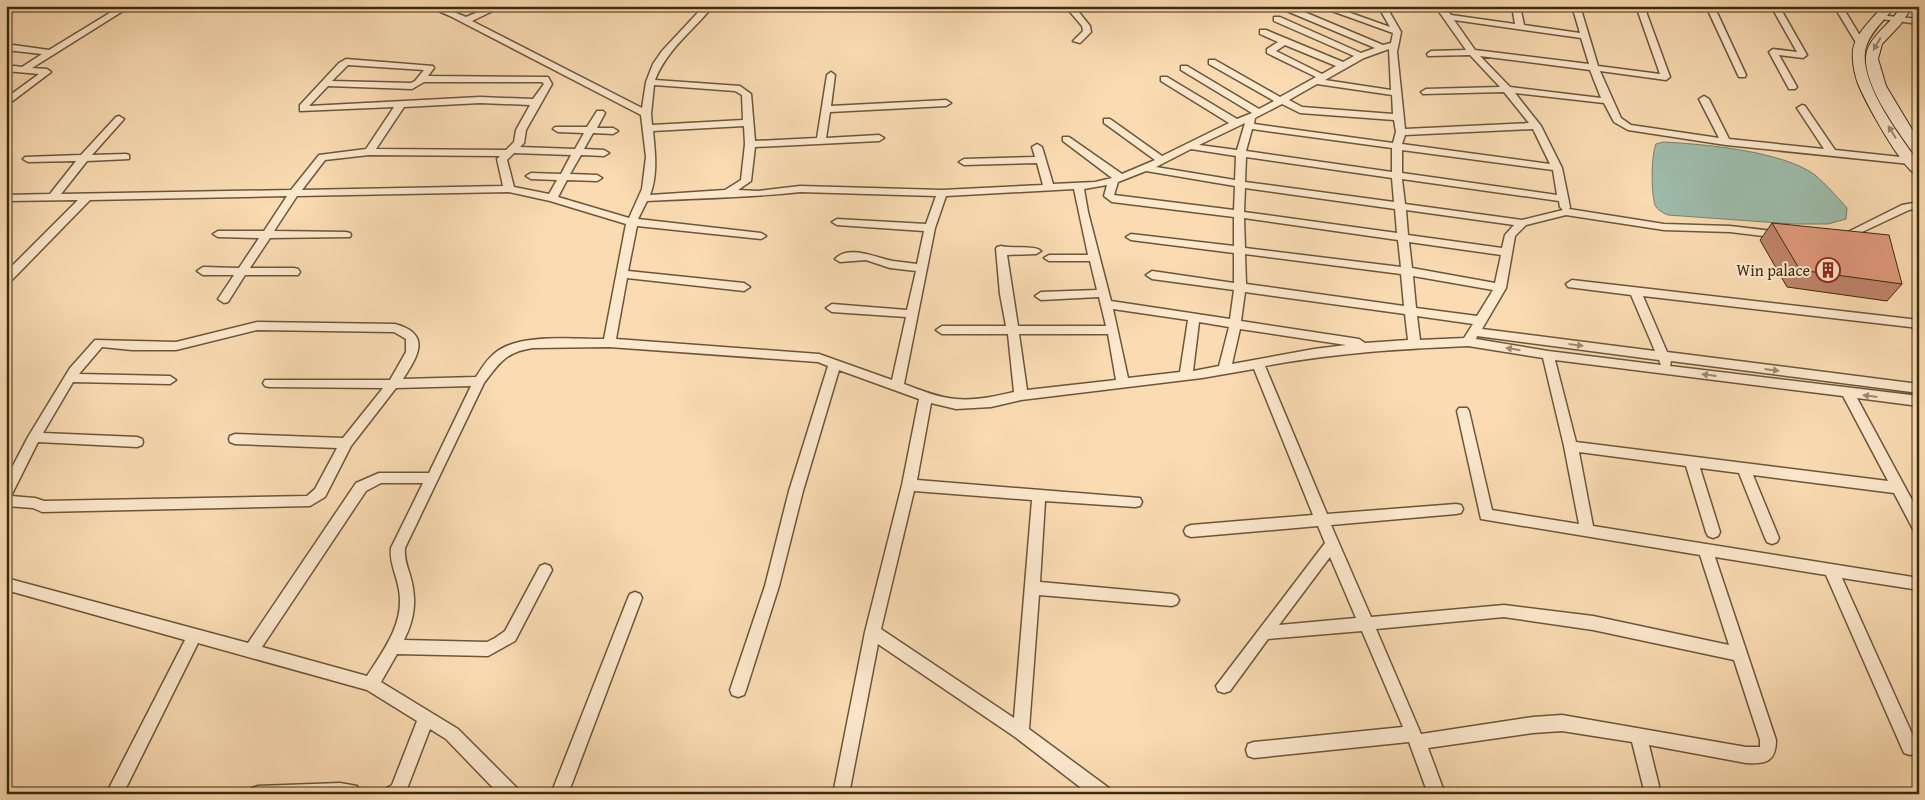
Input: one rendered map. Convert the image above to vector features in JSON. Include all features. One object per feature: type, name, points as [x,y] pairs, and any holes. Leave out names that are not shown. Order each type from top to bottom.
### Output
[{"type":"main road","points":[[1907,6],[1899,20],[1879,40],[1873,50],[1872,64],[1877,82],[1914,156],[1919,172]]},
{"type":"main road","points":[[1885,11],[1861,44],[1859,60],[1869,97],[1914,156]]},
{"type":"street","points":[[6,12],[21,6]]},
{"type":"street","points":[[26,68],[127,6]]},
{"type":"street","points":[[431,6],[465,21],[646,114]]},
{"type":"street","points":[[465,21],[499,6]]},
{"type":"street","points":[[609,343],[632,222],[646,189],[651,157],[646,114],[650,82],[657,64],[665,53],[709,6]]},
{"type":"street","points":[[1069,6],[1086,26],[1087,32],[1077,41]]},
{"type":"street","points":[[1322,6],[1397,32]]},
{"type":"street","points":[[1382,6],[1397,32],[1392,52],[1395,67],[1395,93],[1401,132],[1397,146],[1397,176],[1414,344]]},
{"type":"street","points":[[1516,6],[1520,27]]},
{"type":"street","points":[[1576,6],[1594,68],[1607,101],[1617,120],[1628,127],[1726,142],[1832,153],[1914,156]]},
{"type":"street","points":[[1431,54],[1472,52],[1666,77],[1640,6]]},
{"type":"street","points":[[1710,6],[1742,75]]},
{"type":"street","points":[[1775,6],[1803,54],[1773,52],[1792,87]]},
{"type":"street","points":[[1838,6],[1861,44]]},
{"type":"street","points":[[1285,7],[1382,48]]},
{"type":"street","points":[[1444,10],[1520,27],[1585,36]]},
{"type":"street","points":[[1444,10],[1472,52],[1507,89],[1536,126],[1557,168],[1566,212]]},
{"type":"street","points":[[1885,11],[1899,20],[1919,22]]},
{"type":"street","points":[[1277,19],[1361,56]]},
{"type":"street","points":[[1262,32],[1344,66]]},
{"type":"street","points":[[1285,41],[1270,51],[1319,79],[1395,93]]},
{"type":"street","points":[[643,198],[728,192],[758,194],[800,188],[942,193],[1079,186],[1117,179],[1161,160],[1236,122],[1253,118],[1281,100],[1361,56],[1395,44]]},
{"type":"street","points":[[6,47],[52,53]]},
{"type":"street","points":[[325,83],[412,86],[430,69],[429,67],[350,62],[342,65],[325,83],[303,109],[480,100],[536,102]]},
{"type":"street","points":[[1212,62],[1300,110],[1398,117]]},
{"type":"street","points":[[6,68],[26,68],[47,72],[6,103]]},
{"type":"street","points":[[1184,68],[1253,118],[1397,146],[1557,168]]},
{"type":"street","points":[[821,141],[831,75]]},
{"type":"street","points":[[421,79],[545,79],[548,84],[521,130],[518,143],[502,160],[509,189]]},
{"type":"street","points":[[1164,79],[1236,122]]},
{"type":"street","points":[[650,82],[740,89],[746,94],[750,144],[746,181],[728,192]]},
{"type":"street","points":[[1426,92],[1507,89],[1607,101]]},
{"type":"street","points":[[6,93],[20,94]]},
{"type":"street","points":[[1704,99],[1726,142]]},
{"type":"street","points":[[826,109],[946,103]]},
{"type":"street","points":[[369,152],[400,105]]},
{"type":"street","points":[[1802,108],[1832,153]]},
{"type":"street","points":[[552,198],[600,113]]},
{"type":"street","points":[[1225,368],[1235,325],[1240,287],[1238,214],[1241,153],[1253,118]]},
{"type":"street","points":[[52,198],[119,119]]},
{"type":"street","points":[[1107,121],[1161,160]]},
{"type":"street","points":[[647,128],[749,123]]},
{"type":"street","points":[[1401,132],[1536,126]]},
{"type":"street","points":[[558,129],[613,131]]},
{"type":"street","points":[[750,144],[879,138]]},
{"type":"street","points":[[1066,138],[1117,179]]},
{"type":"street","points":[[1188,146],[1563,199]]},
{"type":"street","points":[[1037,147],[1049,187]]},
{"type":"street","points":[[224,299],[294,193],[322,157],[369,152],[577,152],[604,154]]},
{"type":"street","points":[[28,159],[126,157]]},
{"type":"street","points":[[964,162],[1041,160]]},
{"type":"street","points":[[1144,168],[1240,184],[1522,223],[1566,212],[1664,227],[1730,229],[1796,237]]},
{"type":"street","points":[[531,176],[597,178]]},
{"type":"street","points":[[1117,179],[1109,196],[1112,199],[1238,214],[1506,252]]},
{"type":"street","points":[[1079,186],[1113,330],[1122,383]]},
{"type":"street","points":[[6,198],[509,189],[552,198],[632,222],[762,236]]},
{"type":"street","points":[[897,387],[930,228],[942,193]]},
{"type":"street","points":[[6,279],[86,197]]},
{"type":"street","points":[[1824,238],[1843,238],[1906,207],[1919,205]]},
{"type":"street","points":[[838,222],[930,228]]},
{"type":"street","points":[[1468,342],[1500,288],[1510,235],[1522,223]]},
{"type":"street","points":[[218,234],[346,235]]},
{"type":"street","points":[[1131,237],[1407,271],[1500,288]]},
{"type":"street","points":[[1021,395],[1002,251],[1036,251]]},
{"type":"street","points":[[840,259],[854,256],[870,257],[896,265],[922,268]]},
{"type":"street","points":[[1049,258],[1095,258]]},
{"type":"street","points":[[203,271],[294,272]]},
{"type":"street","points":[[622,274],[744,287]]},
{"type":"street","points":[[1152,275],[1411,312],[1482,320]]},
{"type":"street","points":[[1572,284],[1919,324]]},
{"type":"street","points":[[1635,291],[1669,370]]},
{"type":"street","points":[[1041,296],[1105,299],[1194,318],[1376,346]]},
{"type":"street","points":[[832,308],[912,314]]},
{"type":"street","points":[[1186,376],[1194,318]]},
{"type":"street","points":[[6,493],[34,437],[70,378],[99,343],[132,346],[176,346],[257,326],[366,326],[406,330],[412,336],[413,351],[394,384],[346,442],[317,497],[310,501],[42,507],[35,504],[6,501]]},
{"type":"street","points":[[942,330],[1113,330]]},
{"type":"street","points":[[1475,332],[1919,389]]},
{"type":"street","points":[[371,684],[393,647],[408,606],[408,595],[397,555],[398,548],[464,415],[478,382],[498,356],[519,346],[533,344],[609,343],[819,358],[926,397],[956,404],[991,402],[1021,395],[1186,376],[1314,353],[1376,346],[1468,342],[1548,355],[1919,401]]},
{"type":"street","points":[[1548,355],[1571,446],[1587,532]]},
{"type":"street","points":[[1258,363],[1437,794]]},
{"type":"street","points":[[738,690],[772,586],[802,472],[835,364]]},
{"type":"street","points":[[70,378],[170,380]]},
{"type":"street","points":[[269,383],[394,384],[478,382]]},
{"type":"street","points":[[1848,393],[1919,527]]},
{"type":"street","points":[[841,794],[873,632],[909,485],[926,397]]},
{"type":"street","points":[[1463,411],[1486,515],[1919,584]]},
{"type":"street","points":[[34,437],[137,442]]},
{"type":"street","points":[[235,439],[346,442]]},
{"type":"street","points":[[1571,446],[1898,488]]},
{"type":"street","points":[[1691,461],[1713,532]]},
{"type":"street","points":[[1744,468],[1772,538]]},
{"type":"street","points":[[251,651],[361,487],[378,478],[432,478]]},
{"type":"street","points":[[909,485],[1135,502]]},
{"type":"street","points":[[1021,732],[1039,494]]},
{"type":"street","points":[[1191,531],[1456,509]]},
{"type":"street","points":[[1224,686],[1332,544]]},
{"type":"street","points":[[1254,750],[1415,738],[1562,723],[1759,756],[1768,752],[1768,740],[1705,550]]},
{"type":"street","points":[[393,647],[488,648],[500,644],[510,636],[545,570]]},
{"type":"street","points":[[1832,570],[1910,747]]},
{"type":"street","points":[[6,584],[371,684],[452,734],[511,794]]},
{"type":"street","points":[[1032,588],[1172,600]]},
{"type":"street","points":[[559,794],[635,598]]},
{"type":"street","points":[[1265,633],[1481,612],[1512,612],[1613,628],[1738,654]]},
{"type":"street","points":[[873,632],[1021,732],[1104,794]]},
{"type":"street","points":[[114,794],[195,635]]},
{"type":"street","points":[[393,794],[398,792],[426,718]]},
{"type":"street","points":[[1639,735],[1653,794]]},
{"type":"street","points":[[258,794],[340,791],[351,792],[352,794]]},
{"type":"shaded area","points":[[1663,142],[1742,150],[1783,160],[1801,167],[1815,175],[1847,208],[1846,219],[1828,224],[1793,224],[1668,215],[1659,210],[1655,205],[1652,183],[1654,150],[1656,144]]},
{"type":"building","points":[[1772,223],[1889,235],[1902,284],[1800,270]]},
{"type":"place","name":"Win palace","points":[[1828,270]]}]
